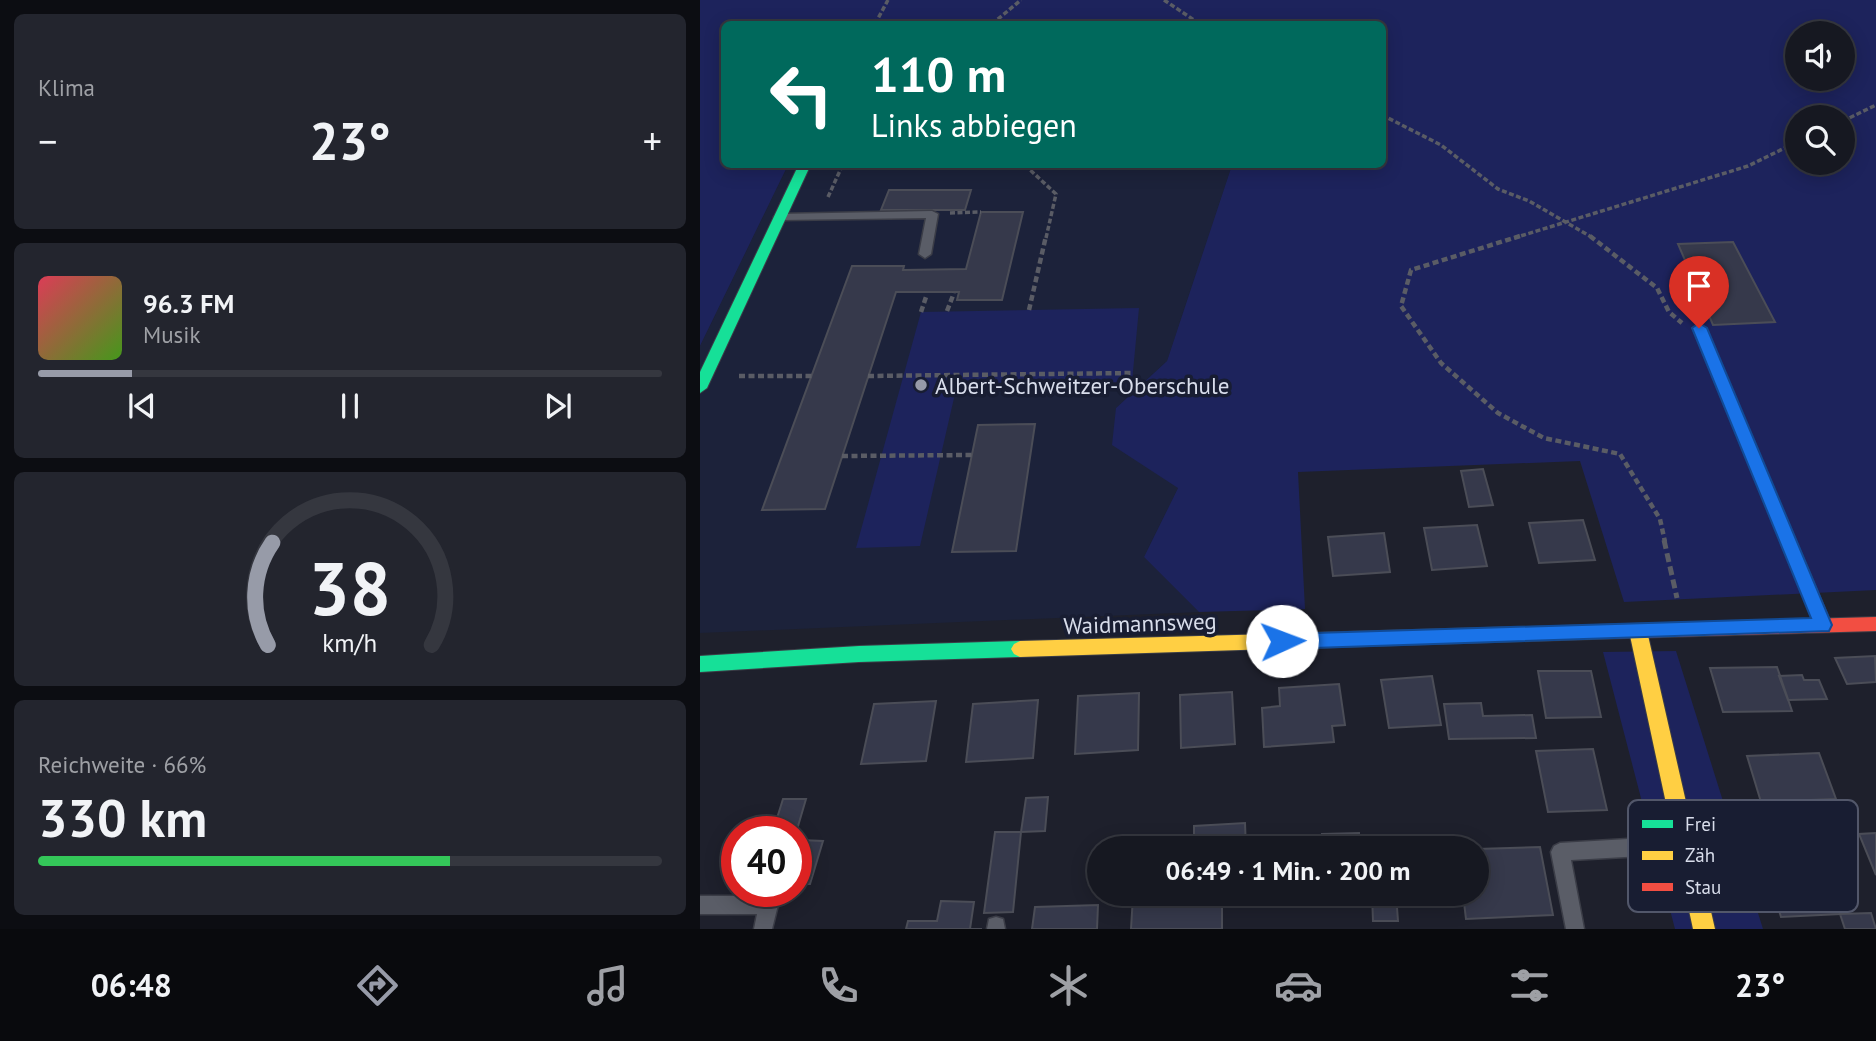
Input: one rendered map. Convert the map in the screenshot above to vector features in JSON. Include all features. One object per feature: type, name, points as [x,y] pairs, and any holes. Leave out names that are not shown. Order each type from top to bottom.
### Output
[{"type":"street","points":[[703,382],[803,168]]},
{"type":"street","name":"Waidmannsweg","points":[[700,664],[859,654],[1876,624]]},
{"type":"street","points":[[1638,631],[1677,800]]},
{"type":"lane","points":[[780,217],[932,214],[925,254]]},
{"type":"lane","points":[[1699,328],[1823,625]]},
{"type":"lane","points":[[1575,929],[1560,852],[1628,848]]},
{"type":"lane","points":[[700,905],[769,905],[763,929]]},
{"type":"path","points":[[877,21],[888,0]]},
{"type":"path","points":[[996,21],[1021,0]]},
{"type":"path","points":[[1164,0],[1196,21]]},
{"type":"path","points":[[1855,115],[1876,105]]},
{"type":"path","points":[[1386,117],[1441,145],[1498,188],[1529,201],[1601,243],[1657,288],[1669,312],[1708,347]]},
{"type":"path","points":[[1684,629],[1660,519],[1620,454],[1544,438],[1498,413],[1441,363],[1401,306],[1411,270],[1748,166],[1785,148]]},
{"type":"path","points":[[819,217],[841,168]]},
{"type":"path","points":[[1028,168],[1056,194],[1029,310]]},
{"type":"path","points":[[932,214],[981,212]]},
{"type":"path","points":[[947,311],[954,293]]},
{"type":"path","points":[[920,312],[926,297]]},
{"type":"path","points":[[868,376],[1133,373]]},
{"type":"path","points":[[703,382],[811,376]]},
{"type":"path","points":[[842,456],[972,455]]},
{"type":"shaded area","points":[[700,0],[1876,0],[1876,590],[1624,602],[1580,461],[1298,472],[1305,609],[1199,612],[1144,557],[1178,488],[1112,445],[1116,408],[1167,361],[1231,168],[1386,168],[1386,21],[721,21],[721,168],[787,168],[700,346]]},
{"type":"shaded area","name":"Albert-Schweitzer-Oberschule","points":[[787,168],[1231,168],[1167,361],[1116,408],[1178,488],[1144,557],[1199,612],[700,633],[700,346]]},
{"type":"shaded area","points":[[864,168],[1020,168],[864,169]]},
{"type":"shaded area","points":[[1139,308],[1132,382],[957,385],[920,546],[856,548],[921,312]]},
{"type":"shaded area","points":[[1676,651],[1723,800],[1641,800],[1603,652]]},
{"type":"shaded area","points":[[1671,912],[1758,912],[1763,929],[1675,929]]},
{"type":"building","points":[[889,190],[971,190],[965,210],[881,210]]},
{"type":"building","points":[[981,212],[1023,212],[1002,300],[957,300],[959,292],[896,292],[825,509],[762,510],[852,266],[904,266],[903,270],[966,269]]},
{"type":"building","points":[[1733,242],[1775,322],[1713,325],[1678,244]]},
{"type":"building","points":[[1035,424],[1016,551],[952,552],[978,425]]},
{"type":"building","points":[[1483,469],[1493,505],[1469,507],[1461,471]]},
{"type":"building","points":[[1583,520],[1595,560],[1539,563],[1529,523]]},
{"type":"building","points":[[1477,525],[1487,566],[1432,570],[1424,528]]},
{"type":"building","points":[[1384,533],[1390,572],[1333,576],[1328,537]]},
{"type":"building","points":[[1875,656],[1876,682],[1847,684],[1835,658]]},
{"type":"building","points":[[1777,667],[1792,711],[1723,712],[1710,668]]},
{"type":"building","points":[[1538,671],[1591,671],[1601,717],[1546,718]]},
{"type":"building","points":[[1802,675],[1804,680],[1819,680],[1827,699],[1788,700],[1779,676]]},
{"type":"building","points":[[1432,676],[1441,725],[1389,728],[1381,680]]},
{"type":"building","points":[[1339,684],[1345,725],[1332,726],[1334,742],[1264,747],[1262,708],[1280,706],[1279,688]]},
{"type":"building","points":[[1232,692],[1235,744],[1181,748],[1180,695]]},
{"type":"building","points":[[1139,693],[1138,750],[1075,754],[1078,696]]},
{"type":"building","points":[[1038,700],[1033,758],[966,762],[973,704]]},
{"type":"building","points":[[936,701],[926,761],[861,764],[874,704]]},
{"type":"building","points":[[1481,703],[1483,716],[1532,715],[1536,738],[1449,739],[1444,704]]},
{"type":"building","points":[[1593,749],[1607,810],[1548,812],[1536,751]]},
{"type":"building","points":[[1819,753],[1836,799],[1760,800],[1747,756]]},
{"type":"building","points":[[1048,797],[1045,831],[1021,832],[1026,798]]},
{"type":"building","points":[[783,799],[806,799],[801,816],[778,816]]},
{"type":"building","points":[[1245,823],[1246,836],[1194,836],[1194,826]]},
{"type":"building","points":[[995,832],[1021,832],[1013,912],[984,913]]},
{"type":"building","points":[[1359,833],[1359,836],[1322,836]]},
{"type":"building","points":[[1876,833],[1876,875],[1859,834]]},
{"type":"building","points":[[812,841],[823,841],[812,877]]},
{"type":"building","points":[[1540,847],[1553,915],[1466,919],[1464,906],[1489,906],[1489,849]]},
{"type":"building","points":[[941,901],[974,902],[970,929],[906,929],[908,921],[937,921]]},
{"type":"building","points":[[1098,906],[1097,929],[1032,929],[1035,907]]},
{"type":"building","points":[[1132,906],[1222,906],[1222,929],[1131,929]]},
{"type":"building","points":[[1372,906],[1397,906],[1398,921],[1373,921]]},
{"type":"building","points":[[1779,912],[1840,914],[1781,917]]},
{"type":"building","points":[[1871,913],[1876,929],[1845,929],[1840,914]]},
{"type":"traffic: fast","points":[[700,388],[803,168]]},
{"type":"traffic: fast","points":[[700,664],[859,654],[1020,649]]},
{"type":"traffic: slow","points":[[1638,631],[1675,800]]},
{"type":"traffic: slow","points":[[1020,649],[1593,632]]},
{"type":"traffic: slow","points":[[1700,912],[1704,929]]},
{"type":"traffic: jam","points":[[1593,632],[1876,624]]},
{"type":"place","name":"Albert-Schweitzer-Oberschule","points":[[921,385]]},
{"type":"route","points":[[1282,641],[1823,625],[1699,328]]}]
